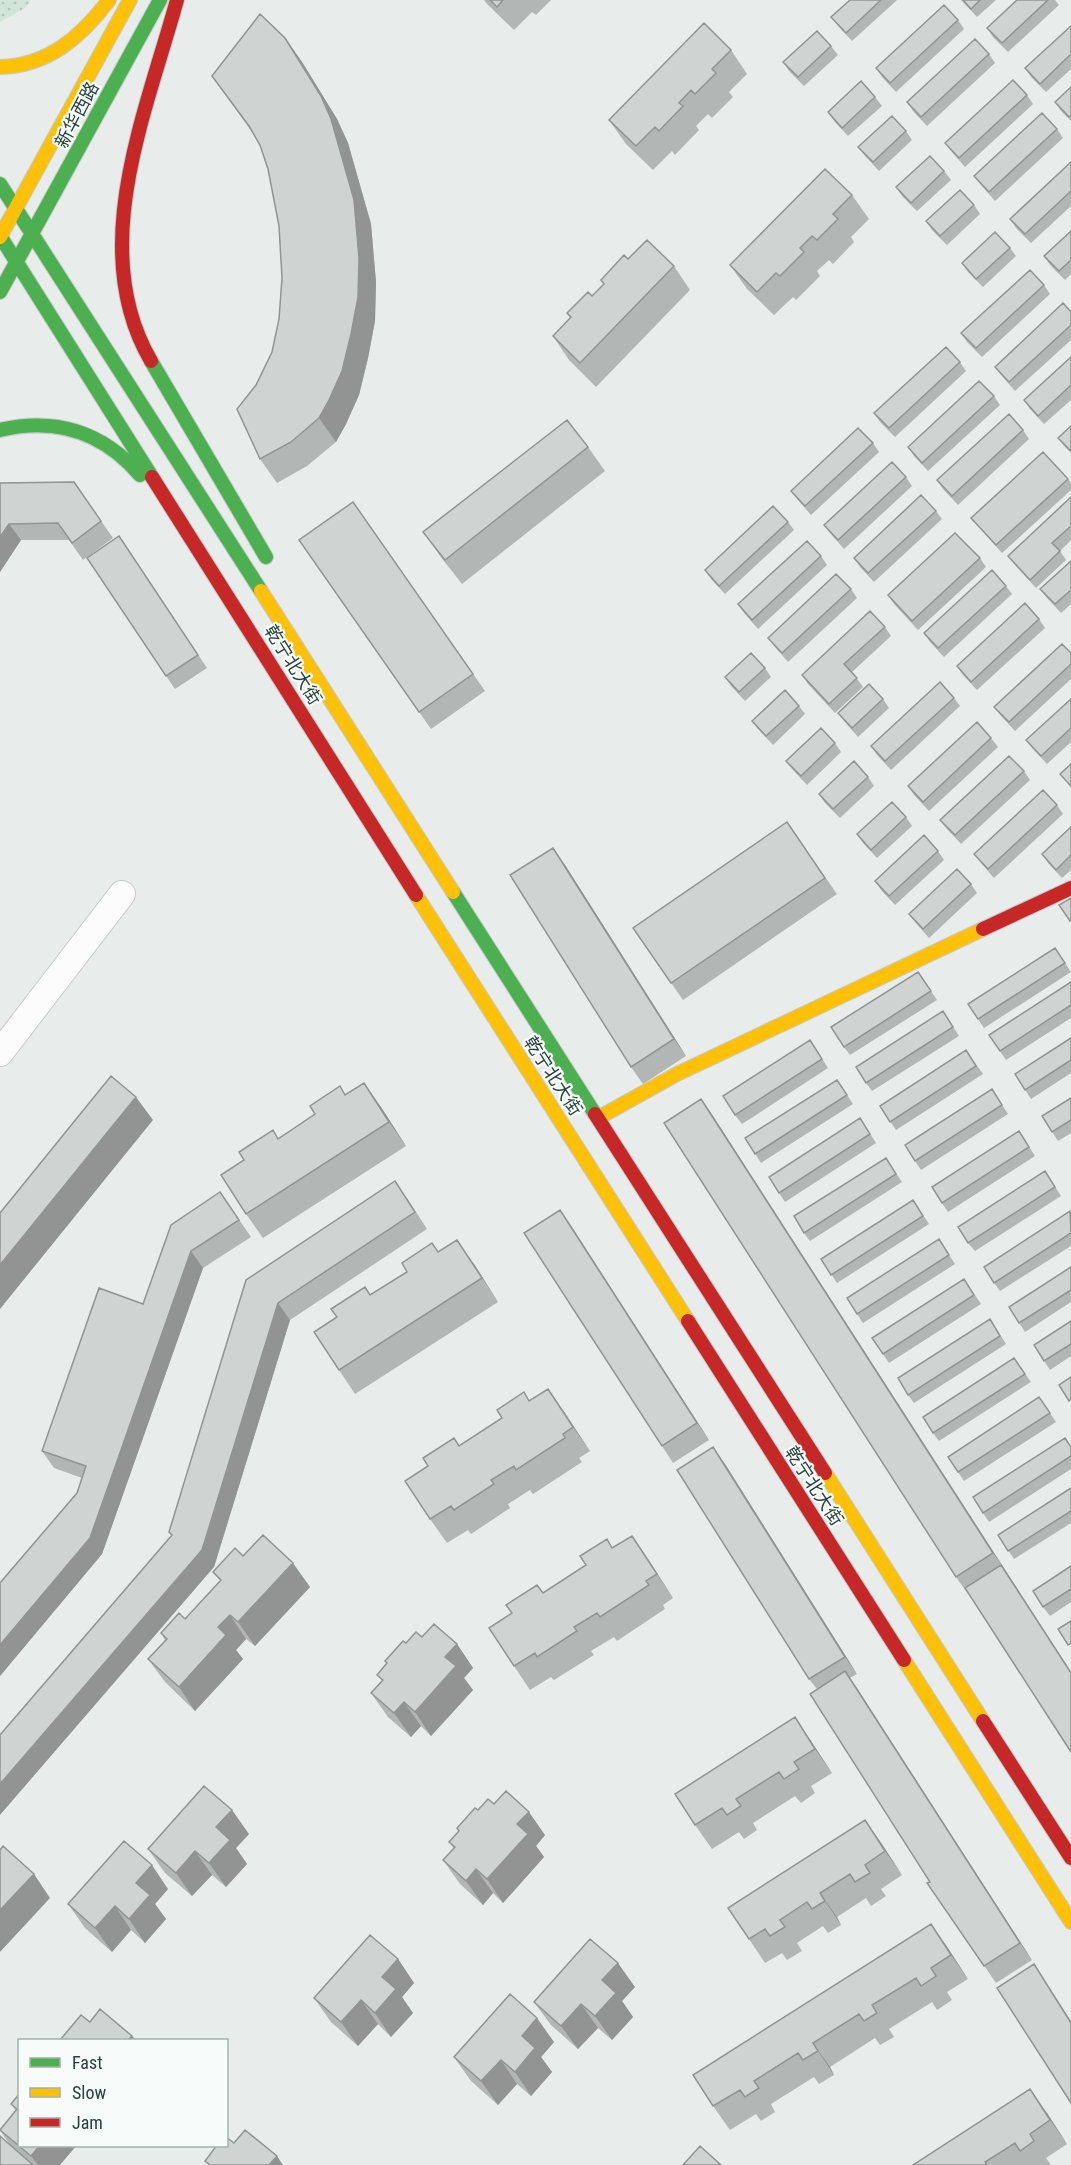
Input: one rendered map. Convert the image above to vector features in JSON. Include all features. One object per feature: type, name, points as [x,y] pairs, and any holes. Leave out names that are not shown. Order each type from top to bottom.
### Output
[{"type":"main road","points":[[0,67],[38,63],[67,42],[102,10],[109,0]]},
{"type":"main road","name":"新华西路","points":[[3,236],[16,208],[130,0]]},
{"type":"main road","name":"新华西路","points":[[0,292],[25,248],[29,228],[160,0]]},
{"type":"main road","points":[[177,0],[130,170],[122,223],[123,276],[140,342],[275,574]]},
{"type":"main road","name":"乾宁北大街","points":[[0,184],[1071,1858]]},
{"type":"main road","name":"乾宁北大街","points":[[3,236],[17,262],[463,969],[1071,1922]]},
{"type":"main road","points":[[0,430],[56,424],[98,438],[136,470],[214,574]]},
{"type":"main road","points":[[350,702],[363,750]]},
{"type":"main road","points":[[598,1118],[677,1074],[1071,888]]},
{"type":"street","points":[[0,1053],[122,894]]},
{"type":"green space","points":[[0,0],[31,0],[25,8],[0,22]]},
{"type":"building","points":[[490,0],[503,0],[497,7]]},
{"type":"building","points":[[850,0],[881,0],[846,33],[831,17]]},
{"type":"building","points":[[963,0],[980,0],[971,9]]},
{"type":"building","points":[[1017,0],[1048,0],[1002,43],[987,28]]},
{"type":"building","points":[[944,5],[958,20],[890,83],[876,68]]},
{"type":"building","points":[[260,14],[285,38],[321,96],[331,119],[354,200],[359,258],[358,297],[351,334],[342,371],[329,400],[319,418],[291,442],[260,459],[237,409],[256,385],[272,352],[279,319],[282,278],[279,226],[268,169],[260,145],[249,126],[212,76]]},
{"type":"building","points":[[704,23],[731,50],[712,69],[716,73],[695,94],[691,90],[679,103],[683,106],[659,131],[655,127],[636,146],[609,120]]},
{"type":"building","points":[[1071,26],[1071,54],[1040,84],[1025,68]]},
{"type":"building","points":[[817,31],[831,46],[798,77],[783,62]]},
{"type":"building","points":[[975,39],[989,54],[921,117],[907,102]]},
{"type":"building","points":[[1013,80],[1027,95],[959,158],[945,143]]},
{"type":"building","points":[[861,81],[875,97],[842,128],[828,112]]},
{"type":"building","points":[[1071,87],[1071,116],[1069,117],[1055,102]]},
{"type":"building","points":[[1042,113],[1057,129],[989,192],[974,176]]},
{"type":"building","points":[[892,116],[906,131],[873,162],[858,147]]},
{"type":"building","points":[[930,156],[944,171],[911,203],[896,187]]},
{"type":"building","points":[[1071,162],[1071,191],[1025,234],[1010,219]]},
{"type":"building","points":[[825,169],[852,195],[833,214],[838,219],[817,240],[812,236],[800,248],[804,252],[780,276],[776,273],[757,292],[730,265]]},
{"type":"building","points":[[960,190],[974,205],[940,236],[926,221]]},
{"type":"building","points":[[1071,231],[1071,260],[1059,271],[1044,256]]},
{"type":"building","points":[[995,232],[1010,248],[976,279],[962,263]]},
{"type":"building","points":[[647,240],[674,266],[580,363],[553,336],[571,317],[567,313],[588,292],[592,296],[604,284],[601,280],[624,255],[628,259]]},
{"type":"building","points":[[1030,270],[1044,285],[976,348],[961,333]]},
{"type":"building","points":[[1063,303],[1071,312],[1071,325],[1009,382],[995,367]]},
{"type":"building","points":[[946,347],[960,362],[889,428],[874,413]]},
{"type":"building","points":[[1071,357],[1071,385],[1038,416],[1024,400]]},
{"type":"building","points":[[979,381],[994,396],[922,463],[908,447]]},
{"type":"building","points":[[1009,414],[1023,430],[952,496],[937,480]]},
{"type":"building","points":[[567,420],[588,447],[445,560],[423,532]]},
{"type":"building","points":[[1071,426],[1071,451],[1058,438]]},
{"type":"building","points":[[858,428],[873,443],[805,506],[791,491]]},
{"type":"building","points":[[1043,452],[1068,479],[996,545],[971,518]]},
{"type":"building","points":[[892,462],[906,477],[838,540],[824,525]]},
{"type":"building","points":[[74,482],[101,521],[72,543],[58,523],[9,524],[0,537],[0,483]]},
{"type":"building","points":[[921,495],[936,511],[868,573],[854,558]]},
{"type":"building","points":[[1071,497],[1071,526],[1052,543],[1060,551],[1030,580],[1008,556]]},
{"type":"building","points":[[353,502],[473,674],[419,712],[299,540]]},
{"type":"building","points":[[773,506],[788,522],[719,586],[705,570]]},
{"type":"building","points":[[955,533],[980,558],[912,621],[888,595]]},
{"type":"building","points":[[119,536],[198,655],[166,676],[87,558]]},
{"type":"building","points":[[807,541],[821,556],[752,620],[738,604]]},
{"type":"building","points":[[1071,561],[1071,590],[1055,604],[1040,589]]},
{"type":"building","points":[[992,570],[1006,586],[938,648],[924,633]]},
{"type":"building","points":[[836,574],[851,589],[782,653],[768,638]]},
{"type":"building","points":[[1025,603],[1039,619],[971,682],[957,666]]},
{"type":"building","points":[[870,611],[885,627],[844,664],[857,678],[829,704],[802,675]]},
{"type":"building","points":[[1062,644],[1071,653],[1071,664],[1009,722],[994,707]]},
{"type":"building","points":[[751,653],[765,668],[739,692],[725,677]]},
{"type":"building","points":[[940,682],[954,698],[885,761],[871,746]]},
{"type":"building","points":[[869,684],[883,699],[852,728],[838,713]]},
{"type":"building","points":[[785,690],[799,706],[766,736],[752,721]]},
{"type":"building","points":[[1071,699],[1071,728],[1041,756],[1026,740]]},
{"type":"building","points":[[977,722],[991,738],[923,802],[908,786]]},
{"type":"building","points":[[821,728],[835,743],[801,776],[786,761]]},
{"type":"building","points":[[1009,756],[1024,771],[955,835],[940,820]]},
{"type":"building","points":[[854,761],[868,777],[833,809],[819,794]]},
{"type":"building","points":[[1071,764],[1071,786],[1060,774]]},
{"type":"building","points":[[1043,790],[1057,805],[988,869],[974,854]]},
{"type":"building","points":[[892,802],[906,817],[871,850],[857,834]]},
{"type":"building","points":[[787,822],[825,878],[671,983],[633,928]]},
{"type":"building","points":[[1071,827],[1071,855],[1056,870],[1042,854]]},
{"type":"building","points":[[924,835],[938,851],[889,896],[875,881]]},
{"type":"building","points":[[553,848],[674,1039],[631,1067],[510,875]]},
{"type":"building","points":[[957,869],[971,884],[923,929],[909,914]]},
{"type":"building","points":[[1071,898],[1071,920],[1070,921],[1059,905]]},
{"type":"building","points":[[1055,948],[1065,963],[978,1019],[968,1004]]},
{"type":"building","points":[[918,972],[931,991],[844,1047],[831,1027]]},
{"type":"building","points":[[1071,982],[1071,1005],[1000,1051],[989,1035]]},
{"type":"building","points":[[943,1011],[953,1027],[866,1083],[856,1067]]},
{"type":"building","points":[[1071,1038],[1071,1060],[1025,1090],[1015,1074]]},
{"type":"building","points":[[810,1040],[822,1059],[735,1115],[723,1096]]},
{"type":"building","points":[[966,1050],[976,1066],[890,1122],[880,1106]]},
{"type":"building","points":[[111,1076],[136,1097],[0,1265],[0,1213]]},
{"type":"building","points":[[837,1080],[847,1095],[755,1154],[745,1138]]},
{"type":"building","points":[[364,1083],[389,1122],[246,1214],[221,1175],[244,1160],[239,1152],[273,1130],[278,1139],[315,1114],[310,1106],[340,1086],[345,1095]]},
{"type":"building","points":[[992,1089],[1002,1105],[915,1161],[905,1145]]},
{"type":"building","points":[[1071,1098],[1071,1120],[1052,1132],[1042,1116]]},
{"type":"building","points":[[701,1099],[993,1553],[956,1577],[664,1123]]},
{"type":"building","points":[[860,1118],[870,1134],[779,1193],[769,1177]]},
{"type":"building","points":[[1019,1131],[1029,1147],[942,1203],[932,1187]]},
{"type":"building","points":[[886,1158],[896,1174],[804,1233],[794,1216]]},
{"type":"building","points":[[1045,1171],[1055,1187],[968,1243],[958,1227]]},
{"type":"building","points":[[395,1181],[415,1212],[278,1303],[202,1550],[0,1784],[0,1735],[172,1535],[169,1532],[246,1280]]},
{"type":"building","points":[[220,1192],[239,1220],[191,1251],[90,1538],[0,1645],[0,1583],[77,1493],[86,1466],[42,1451],[99,1288],[143,1304],[171,1225]]},
{"type":"building","points":[[913,1200],[923,1216],[831,1275],[821,1259]]},
{"type":"building","points":[[560,1210],[697,1423],[662,1446],[524,1233]]},
{"type":"building","points":[[1070,1211],[1071,1233],[994,1283],[984,1267]]},
{"type":"building","points":[[939,1239],[949,1255],[857,1314],[847,1298]]},
{"type":"building","points":[[457,1240],[482,1278],[339,1370],[314,1332],[337,1317],[331,1309],[365,1287],[370,1295],[407,1272],[402,1263],[432,1243],[438,1252]]},
{"type":"building","points":[[1071,1267],[1071,1290],[1019,1323],[1009,1307]]},
{"type":"building","points":[[964,1279],[974,1295],[883,1354],[872,1338]]},
{"type":"building","points":[[990,1319],[1000,1336],[908,1395],[898,1378]]},
{"type":"building","points":[[1071,1321],[1071,1344],[1044,1361],[1034,1345]]},
{"type":"building","points":[[1014,1358],[1025,1374],[933,1433],[923,1417]]},
{"type":"building","points":[[1071,1377],[1071,1399],[1069,1401],[1059,1385]]},
{"type":"building","points":[[548,1389],[573,1427],[563,1434],[565,1438],[516,1470],[514,1466],[491,1480],[494,1484],[454,1510],[451,1506],[430,1519],[405,1481],[428,1466],[423,1458],[454,1438],[459,1446],[502,1418],[497,1410],[524,1392],[529,1401]]},
{"type":"building","points":[[1039,1397],[1050,1413],[958,1472],[948,1457]]},
{"type":"building","points":[[1065,1438],[1071,1447],[1071,1456],[983,1513],[973,1497]]},
{"type":"building","points":[[713,1447],[845,1657],[809,1679],[677,1470]]},
{"type":"building","points":[[1071,1488],[1071,1511],[1008,1551],[998,1535]]},
{"type":"building","points":[[263,1535],[293,1563],[238,1622],[230,1615],[218,1627],[226,1635],[179,1687],[148,1659],[167,1639],[161,1633],[179,1613],[185,1619],[221,1580],[213,1572],[235,1548],[243,1556]]},
{"type":"building","points":[[632,1536],[657,1574],[646,1581],[649,1585],[600,1617],[597,1613],[574,1627],[577,1631],[537,1657],[535,1653],[514,1666],[489,1628],[512,1613],[506,1605],[537,1585],[543,1593],[586,1565],[580,1556],[607,1539],[612,1548]]},
{"type":"building","points":[[1001,1565],[1071,1673],[1071,1752],[965,1588]]},
{"type":"building","points":[[1071,1566],[1071,1589],[1043,1607],[1033,1591]]},
{"type":"building","points":[[1071,1621],[1071,1643],[1068,1645],[1058,1629]]},
{"type":"building","points":[[434,1624],[457,1644],[445,1657],[456,1666],[415,1712],[404,1702],[394,1713],[371,1693],[383,1680],[377,1675],[387,1663],[385,1661],[403,1641],[406,1643],[416,1632],[422,1637]]},
{"type":"building","points":[[845,1671],[1020,1943],[984,1966],[927,1883],[930,1882],[810,1694]]},
{"type":"building","points":[[795,1717],[815,1749],[794,1762],[799,1769],[784,1779],[779,1772],[736,1799],[741,1806],[727,1815],[722,1808],[695,1825],[675,1794]]},
{"type":"building","points":[[204,1786],[232,1810],[216,1827],[230,1840],[209,1863],[195,1851],[176,1873],[148,1849]]},
{"type":"building","points":[[506,1791],[529,1812],[517,1824],[528,1834],[487,1879],[476,1869],[466,1881],[443,1860],[455,1847],[449,1842],[459,1831],[457,1828],[475,1808],[478,1810],[488,1799],[494,1804]]},
{"type":"building","points":[[865,1820],[885,1851],[865,1865],[870,1873],[855,1882],[850,1874],[820,1893],[825,1901],[812,1909],[807,1902],[780,1920],[785,1927],[770,1936],[765,1929],[749,1939],[728,1908]]},
{"type":"building","points":[[124,1841],[152,1865],[136,1883],[150,1895],[129,1919],[115,1906],[95,1928],[68,1904]]},
{"type":"building","points":[[3,1846],[34,1874],[0,1910],[0,1850]]},
{"type":"building","points":[[931,1924],[951,1955],[931,1968],[936,1976],[921,1986],[916,1978],[872,2005],[877,2013],[864,2021],[859,2014],[813,2043],[818,2051],[803,2060],[798,2053],[754,2081],[759,2088],[745,2097],[740,2090],[713,2106],[693,2075]]},
{"type":"building","points":[[370,1935],[398,1959],[382,1977],[396,1989],[375,2013],[361,2000],[341,2022],[314,1998]]},
{"type":"building","points":[[590,1939],[618,1963],[602,1980],[616,1993],[595,2016],[581,2004],[561,2026],[534,2002]]},
{"type":"building","points":[[1034,1964],[1071,2023],[1071,2103],[997,1988]]},
{"type":"building","points":[[510,1994],[537,2018],[522,2036],[535,2048],[515,2072],[501,2060],[481,2081],[454,2057]]},
{"type":"building","points":[[100,2009],[132,2036],[129,2039],[61,2039],[81,2015],[90,2022]]},
{"type":"building","points":[[1030,2089],[1050,2120],[1030,2134],[1034,2141],[1020,2151],[1015,2143],[985,2162],[987,2165],[913,2165]]},
{"type":"building","points":[[18,2095],[18,2145],[0,2130],[17,2109],[11,2104]]},
{"type":"building","points":[[245,2130],[277,2156],[269,2165],[210,2165],[205,2161],[216,2147],[228,2147],[228,2138],[234,2143]]},
{"type":"building","points":[[0,2136],[33,2165],[0,2165]]},
{"type":"building","points":[[700,2146],[721,2165],[683,2165]]},
{"type":"building","points":[[20,2147],[38,2147],[31,2156]]},
{"type":"traffic: fast","points":[[0,292],[160,0]]},
{"type":"traffic: fast","points":[[0,184],[261,591]]},
{"type":"traffic: fast","points":[[2,239],[152,477]]},
{"type":"traffic: fast","points":[[151,361],[266,557]]},
{"type":"traffic: fast","points":[[0,430],[20,426],[40,426],[59,427],[77,432],[94,438],[110,448],[140,475]]},
{"type":"traffic: fast","points":[[453,892],[595,1114]]},
{"type":"traffic: slow","points":[[0,67],[33,61],[62,47],[87,26],[109,0]]},
{"type":"traffic: slow","points":[[0,237],[130,0]]},
{"type":"traffic: slow","points":[[261,591],[453,892]]},
{"type":"traffic: slow","points":[[416,895],[688,1321]]},
{"type":"traffic: slow","points":[[598,1118],[677,1074],[983,929]]},
{"type":"traffic: slow","points":[[825,1473],[983,1721]]},
{"type":"traffic: slow","points":[[904,1660],[1071,1922]]},
{"type":"traffic: jam","points":[[151,361],[132,318],[123,274],[122,228],[128,181],[138,135],[177,0]]},
{"type":"traffic: jam","points":[[152,477],[416,895]]},
{"type":"traffic: jam","points":[[983,929],[1071,888]]},
{"type":"traffic: jam","points":[[595,1114],[825,1473]]},
{"type":"traffic: jam","points":[[688,1321],[904,1660]]},
{"type":"traffic: jam","points":[[983,1721],[1071,1858]]}]
